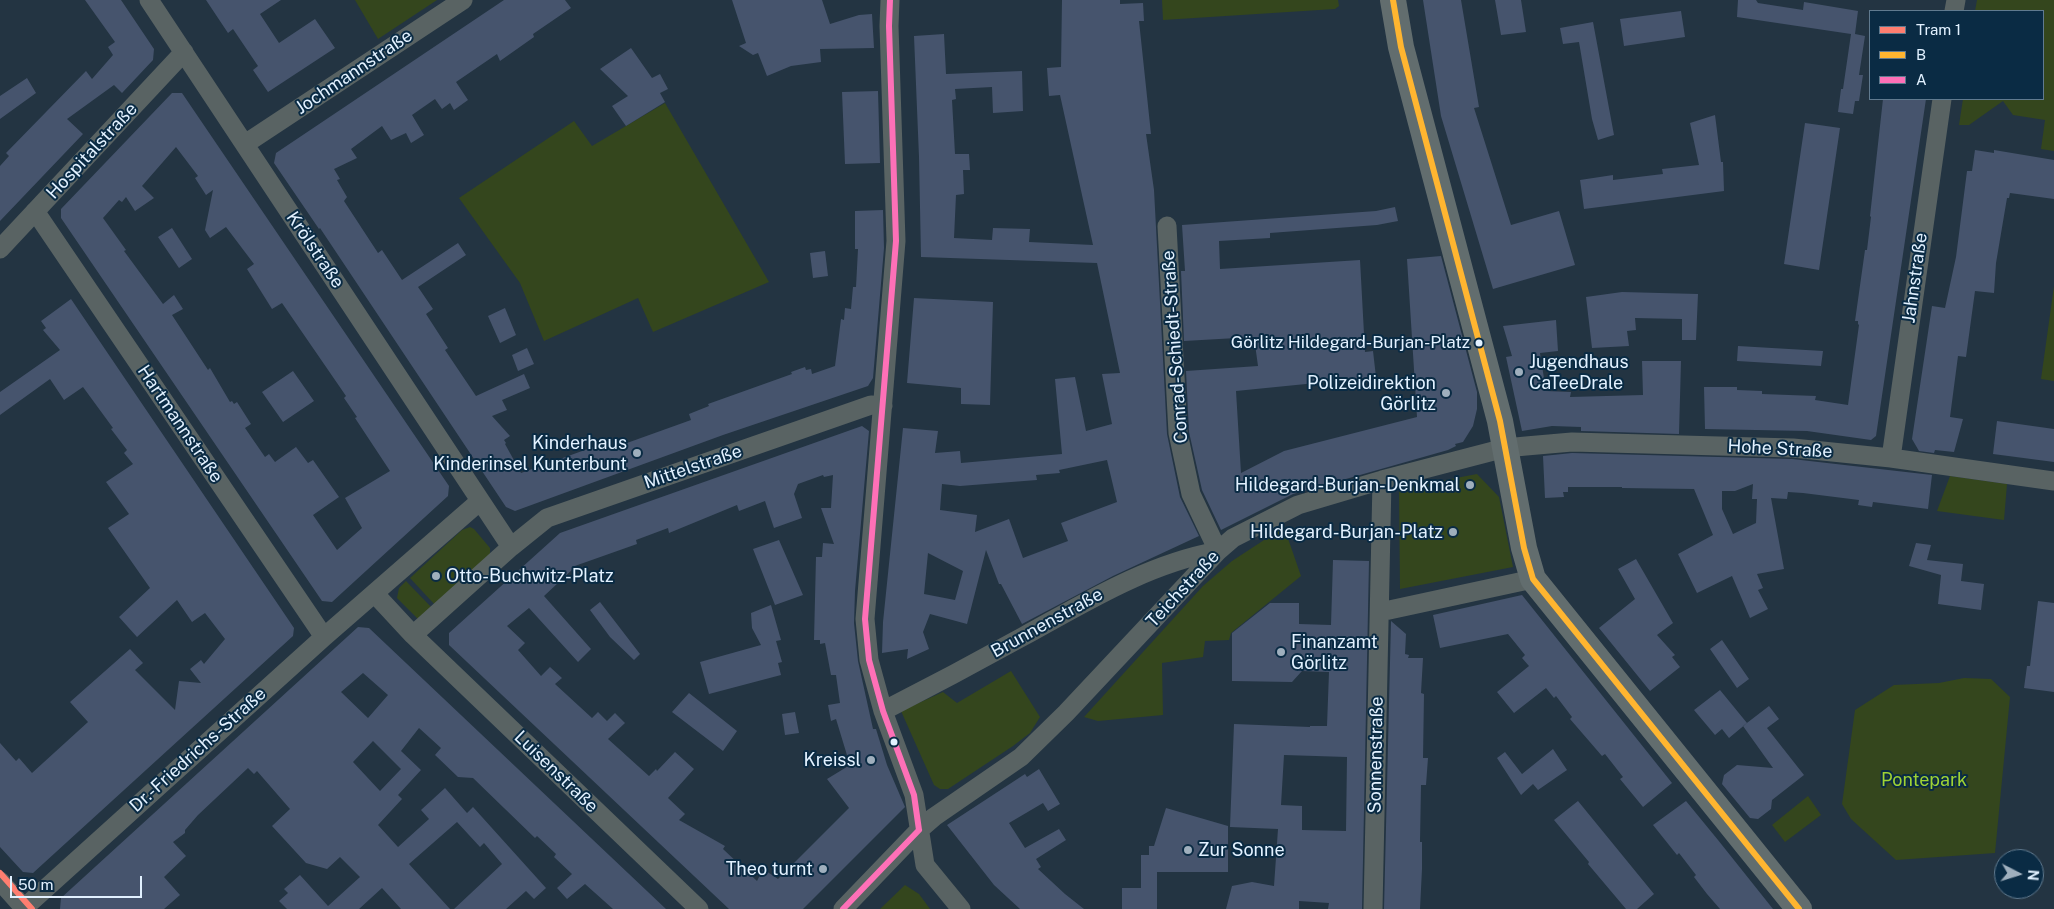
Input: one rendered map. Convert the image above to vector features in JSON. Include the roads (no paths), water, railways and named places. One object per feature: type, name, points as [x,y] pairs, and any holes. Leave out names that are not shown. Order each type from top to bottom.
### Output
[{"type":"street","name":"Krölstraße","points":[[149,0],[480,501]]},
{"type":"street","name":"Jochmannstraße","points":[[245,144],[463,0]]},
{"type":"street","points":[[890,0],[896,241],[866,619],[869,660],[883,711],[914,795],[924,865],[961,909]]},
{"type":"street","points":[[1393,0],[1401,47],[1481,342],[1500,421],[1524,548],[1533,579],[1799,909]]},
{"type":"street","name":"Hospitalstraße","points":[[0,250],[184,52]]},
{"type":"street","name":"Jahnstraße","points":[[1891,458],[1907,334],[1942,100]]},
{"type":"street","name":"Hartmannstraße","points":[[35,212],[324,637]]},
{"type":"street","name":"Conrad-Schiedt-Straße","points":[[1167,226],[1178,433],[1191,494],[1218,551]]},
{"type":"street","name":"Mittelstraße","points":[[512,547],[547,518],[871,405],[883,406]]},
{"type":"street","name":"Hohe Straße","points":[[1505,448],[1572,442],[1793,448],[1891,458],[2054,481]]},
{"type":"street","name":"Teichstraße","points":[[843,909],[919,830],[934,817],[1021,757],[1066,713],[1218,551],[1233,538],[1298,505],[1382,480],[1505,448]]},
{"type":"street","name":"Sonnenstraße","points":[[1373,909],[1382,480]]},
{"type":"street","points":[[480,501],[512,547],[414,635],[375,594],[480,501]]},
{"type":"street","name":"Brunnenstraße","points":[[883,711],[960,672],[1112,586],[1192,555],[1218,551]]},
{"type":"street","points":[[1380,612],[1533,579]]},
{"type":"street","name":"Dr.-Friedrichs-Straße","points":[[25,909],[71,864],[324,637],[375,594]]},
{"type":"street","name":"Luisenstraße","points":[[414,635],[699,909]]},
{"type":"street","points":[[0,881],[25,909]]},
{"type":"tram line","name":"1","points":[[0,873],[32,909]]},
{"type":"place","name":"Görlitz Hildegard-Burjan-Platz","points":[[1479,343]]},
{"type":"place","name":"Jugendhaus CaTeeDrale","points":[[1519,372]]},
{"type":"place","name":"Polizeidirektion Görlitz","points":[[1446,393]]},
{"type":"place","name":"Kinderhaus Kinderinsel Kunterbunt","points":[[637,453]]},
{"type":"place","name":"Hildegard-Burjan-Denkmal","points":[[1470,485]]},
{"type":"place","name":"Hildegard-Burjan-Platz","points":[[1453,532]]},
{"type":"place","name":"Otto-Buchwitz-Platz","points":[[436,576]]},
{"type":"place","name":"Finanzamt Görlitz","points":[[1281,652]]},
{"type":"place","name":"Kreissl","points":[[871,760]]},
{"type":"place","name":"Zur Sonne","points":[[1188,850]]},
{"type":"place","name":"Theo turnt","points":[[823,869]]},
{"type":"park label","name":"Pontepark","points":[[1924,780]]}]
